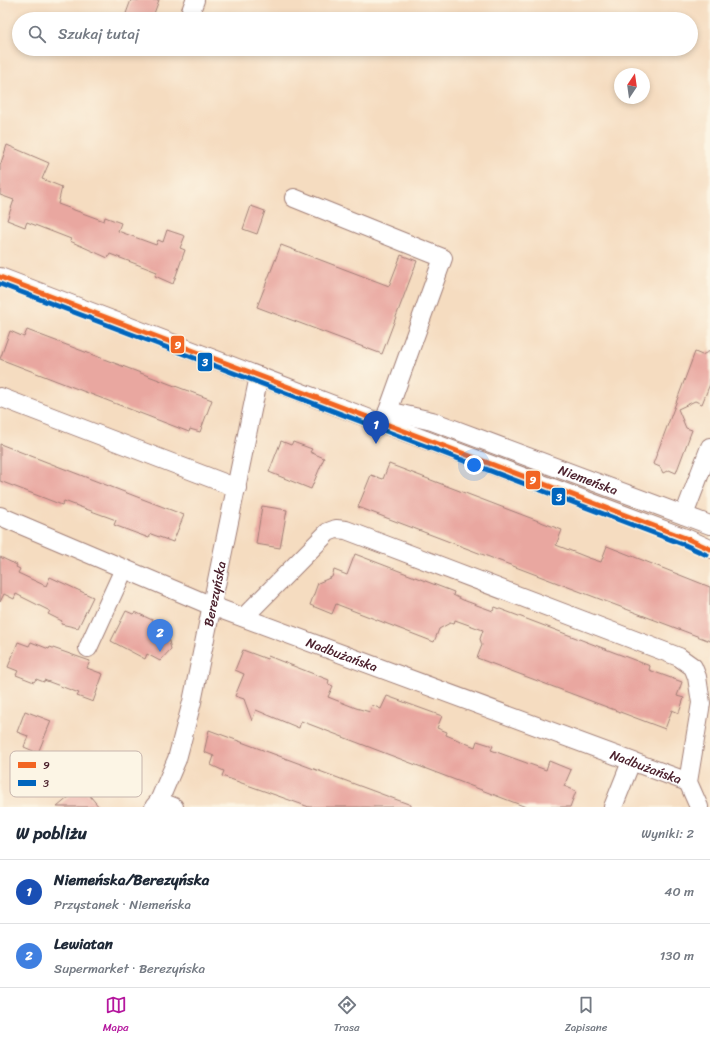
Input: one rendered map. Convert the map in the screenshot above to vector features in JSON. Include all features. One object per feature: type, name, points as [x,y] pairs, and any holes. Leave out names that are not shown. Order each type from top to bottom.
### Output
[{"type":"street","points":[[191,12],[195,0]]},
{"type":"street","points":[[294,198],[443,258],[386,417]]},
{"type":"street","name":"Niemeńska","points":[[0,277],[260,376],[386,417],[710,549]]},
{"type":"street","name":"Berezyńska","points":[[163,805],[178,759],[196,688],[260,376]]},
{"type":"street","points":[[0,398],[237,488]]},
{"type":"street","name":"Niemeńska","points":[[386,417],[432,421],[710,525]]},
{"type":"street","points":[[684,515],[710,447]]},
{"type":"street","name":"Nadbużańska","points":[[0,516],[212,606],[688,782]]},
{"type":"street","points":[[244,617],[328,532],[336,529],[346,530],[685,660],[693,667],[697,677],[701,702],[688,782],[699,807]]},
{"type":"street","points":[[88,648],[124,569]]},
{"type":"street","points":[[613,807],[631,762]]},
{"type":"building","points":[[131,0],[159,0],[155,12],[127,12]]},
{"type":"building","points":[[7,145],[49,163],[42,179],[62,187],[58,204],[104,221],[105,217],[121,223],[118,231],[156,245],[158,240],[163,242],[167,230],[185,236],[180,248],[185,250],[173,284],[155,276],[157,272],[110,254],[108,258],[70,241],[71,239],[27,222],[25,227],[7,220],[14,200],[0,195],[0,166]]},
{"type":"building","points":[[251,206],[265,211],[257,234],[243,229]]},
{"type":"building","points":[[281,245],[389,286],[401,255],[417,261],[382,354],[257,307]]},
{"type":"building","points":[[27,330],[212,400],[200,432],[190,429],[189,432],[0,359],[10,331],[24,337]]},
{"type":"building","points":[[710,351],[710,384],[702,404],[695,401],[678,409],[686,428],[692,430],[676,473],[669,470],[663,473],[660,467],[653,464],[695,352],[702,355]]},
{"type":"building","points":[[281,441],[291,445],[293,442],[312,449],[310,452],[324,458],[311,489],[269,472]]},
{"type":"building","points":[[0,444],[184,515],[173,542],[151,534],[149,538],[114,525],[116,520],[64,501],[62,505],[0,481]]},
{"type":"building","points":[[389,464],[562,530],[556,545],[589,558],[601,562],[607,546],[710,587],[710,641],[358,507],[371,475],[383,479]]},
{"type":"building","points":[[262,506],[287,510],[280,548],[256,544]]},
{"type":"building","points":[[355,554],[454,592],[453,595],[463,600],[493,611],[495,607],[650,666],[649,670],[682,682],[677,696],[684,698],[679,713],[672,710],[665,729],[477,658],[482,645],[480,639],[483,630],[455,620],[454,624],[450,623],[439,629],[434,642],[336,604],[332,614],[310,605],[318,583],[332,577],[334,570],[347,575]]},
{"type":"building","points":[[0,557],[17,565],[16,567],[20,569],[18,573],[46,586],[50,577],[93,597],[78,628],[61,624],[62,621],[48,614],[50,611],[16,594],[14,599],[4,594],[0,602]]},
{"type":"building","points":[[126,611],[133,614],[135,612],[165,626],[171,649],[160,661],[147,654],[145,659],[111,641]]},
{"type":"building","points":[[18,642],[29,646],[31,642],[49,649],[50,647],[90,661],[87,668],[103,674],[93,702],[77,696],[79,693],[44,680],[44,682],[36,679],[34,682],[16,675],[18,671],[8,667]]},
{"type":"building","points":[[243,650],[267,659],[268,656],[329,680],[328,684],[333,686],[328,697],[356,708],[370,712],[372,705],[381,709],[387,696],[442,716],[437,728],[447,732],[446,735],[475,747],[477,741],[493,746],[491,750],[546,770],[549,761],[571,770],[564,786],[576,791],[570,807],[526,807],[301,721],[299,728],[256,710],[252,721],[244,699],[235,696],[244,674],[235,670]]},
{"type":"building","points":[[25,711],[51,721],[39,751],[33,751],[24,747],[28,736],[17,732]]},
{"type":"building","points":[[209,730],[411,805],[411,807],[309,807],[222,776],[224,771],[211,765],[214,756],[204,752]]},
{"type":"building","points":[[69,797],[91,797],[99,807],[57,807]]},
{"type":"transit line","name":"9","points":[[0,277],[688,539],[710,549]]},
{"type":"transit line","name":"3","points":[[0,284],[685,545],[707,555]]},
{"type":"place","name":"Niemeńska/Berezyńska","points":[[376,444]]},
{"type":"place","name":"Lewiatan","points":[[160,652]]}]
